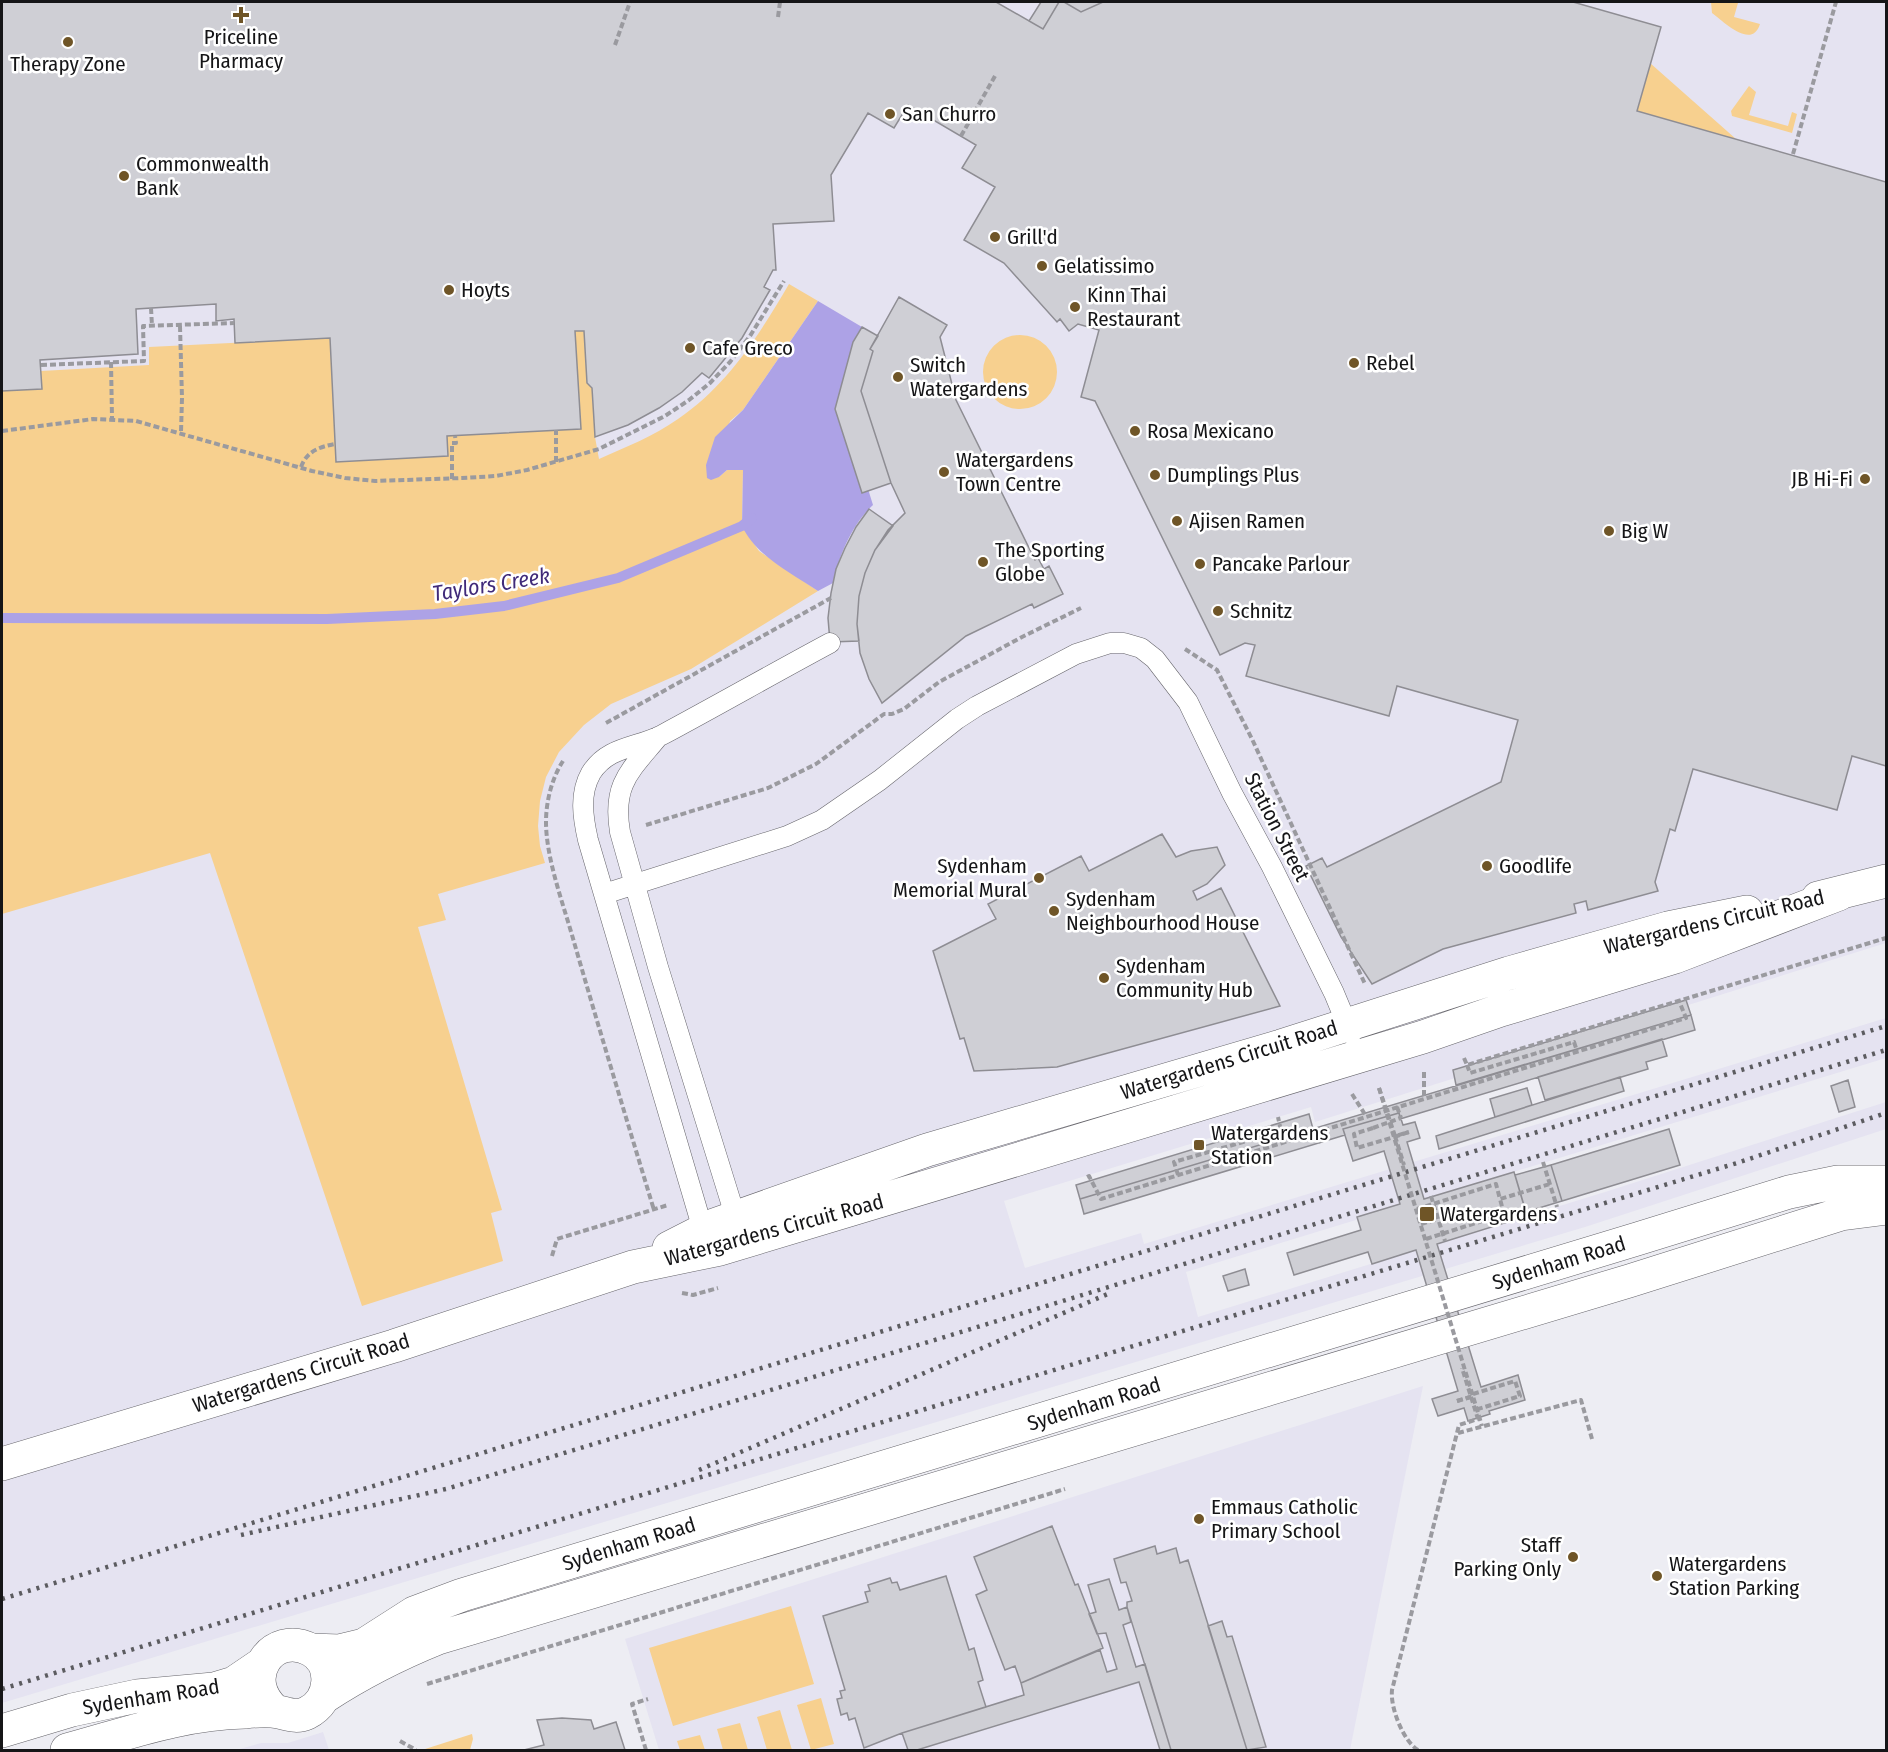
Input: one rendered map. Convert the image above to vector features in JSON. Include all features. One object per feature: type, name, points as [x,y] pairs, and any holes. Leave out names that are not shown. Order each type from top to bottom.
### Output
[{"type":"street","name":"Watergardens Circuit Road","points":[[740,1230],[927,1150],[1668,928],[1839,894],[1887,881]]},
{"type":"street","name":"Watergardens Circuit Road","points":[[2,1464],[394,1346],[740,1230],[1358,1057],[1501,1010],[1675,957],[1839,894]]},
{"type":"street","name":"Sydenham Road","points":[[311,1650],[339,1651],[364,1646],[414,1613],[462,1595],[1789,1192],[1838,1182],[1887,1182]]},
{"type":"street","name":"Sydenham Road","points":[[324,1697],[392,1657],[438,1638],[1629,1281],[1841,1214],[1887,1208]]},
{"type":"street","points":[[1342,1328],[1365,1360]]},
{"type":"street","points":[[289,1645],[311,1650],[320,1657],[328,1676],[328,1687],[324,1697],[314,1709],[306,1713],[287,1716],[275,1711],[267,1704],[258,1685],[258,1674],[262,1665],[278,1648],[289,1645]]},
{"type":"street","name":"Sydenham Road","points":[[2,1731],[72,1710],[137,1696],[213,1689],[234,1683],[262,1665]]},
{"type":"street","name":"Sydenham Road","points":[[67,1750],[184,1717],[225,1712],[275,1711]]},
{"type":"lane","points":[[707,1241],[588,840],[583,796],[590,775],[610,755],[626,746],[658,737],[830,643]]},
{"type":"lane","name":"Station Street","points":[[634,884],[787,836],[822,820],[880,780],[977,706],[1076,654],[1110,643],[1124,643],[1141,648],[1155,659],[1188,702],[1348,1023],[1358,1057]]},
{"type":"lane","points":[[658,737],[622,783],[618,799],[620,832],[740,1230]]},
{"type":"lane","points":[[604,894],[634,884]]},
{"type":"path","points":[[615,45],[630,2]]},
{"type":"path","points":[[778,17],[780,2]]},
{"type":"path","points":[[1793,154],[1836,2]]},
{"type":"path","points":[[961,136],[994,76]]},
{"type":"path","points":[[2,431],[112,418],[136,421],[181,432],[345,478],[375,481],[496,476],[599,449],[665,416],[710,384],[730,362],[750,336],[784,281]]},
{"type":"path","points":[[151,308],[152,326]]},
{"type":"path","points":[[41,365],[144,361],[143,327],[234,323]]},
{"type":"path","points":[[180,326],[181,432]]},
{"type":"path","points":[[111,362],[112,418]]},
{"type":"path","points":[[556,430],[556,462]]},
{"type":"path","points":[[452,479],[452,443],[456,443],[455,436]]},
{"type":"path","points":[[301,467],[305,457],[311,452],[320,447],[335,444]]},
{"type":"path","points":[[620,832],[768,788],[816,764],[885,714],[904,709],[939,682],[1081,608]]},
{"type":"path","points":[[1184,648],[1217,669],[1252,739],[1367,988]]},
{"type":"path","points":[[588,840],[550,852],[654,1210]]},
{"type":"path","points":[[1101,1199],[1686,1018],[1679,1001]]},
{"type":"path","points":[[1467,1065],[1470,1073],[1574,1042],[1577,1051]]},
{"type":"path","points":[[1348,1088],[1366,1116]]},
{"type":"path","points":[[1404,1165],[1379,1088],[1478,1419],[1459,1425],[1390,1701],[1409,1743],[1418,1750]]},
{"type":"path","points":[[1397,1107],[1401,1118],[1354,1134],[1357,1148],[1409,1132]]},
{"type":"path","points":[[1178,1175],[1174,1162],[1281,1131],[1278,1117]]},
{"type":"path","points":[[1318,1132],[1321,1143]]},
{"type":"path","points":[[1543,1162],[1557,1207]]},
{"type":"path","points":[[1417,1209],[1496,1184],[1504,1214],[1426,1239]]},
{"type":"path","points":[[1500,1199],[1550,1184]]},
{"type":"path","points":[[1431,1196],[1445,1241]]},
{"type":"path","points":[[1421,1224],[1438,1219]]},
{"type":"path","points":[[1451,1371],[1473,1364]]},
{"type":"path","points":[[1462,1368],[1482,1426]]},
{"type":"path","points":[[1457,1401],[1515,1381],[1520,1396],[1475,1410]]},
{"type":"path","points":[[1458,1433],[1581,1400],[1592,1439]]},
{"type":"path","points":[[424,1684],[1071,1488]]},
{"type":"path","points":[[646,1750],[632,1704],[648,1699]]},
{"type":"path","points":[[400,1741],[417,1750]]},
{"type":"shaded area","name":"Watergardens Town Centre","points":[[2,2],[1886,2],[1886,943],[1315,1122],[1311,1107],[1004,1201],[1025,1268],[1141,1233],[1144,1244],[1886,1018],[1886,1058],[1186,1272],[1198,1317],[1605,1192],[1886,1102],[1886,1129],[1585,1227],[2,1703]]},
{"type":"shaded area","points":[[1711,2],[1738,3],[1734,17],[1760,24],[1751,35],[1738,32],[1712,13]]},
{"type":"shaded area","points":[[1650,63],[1736,139],[1636,112]]},
{"type":"shaded area","points":[[1749,86],[1756,92],[1749,115],[1788,126],[1792,112],[1797,114],[1792,133],[1732,116],[1731,111]]},
{"type":"shaded area","points":[[789,284],[818,301],[743,410],[730,421],[719,477],[727,470],[743,470],[742,526],[759,551],[818,591],[691,669],[611,704],[584,725],[559,752],[546,777],[540,801],[538,826],[545,863],[438,894],[446,920],[418,927],[502,1210],[491,1213],[503,1261],[362,1306],[210,853],[2,914],[2,391],[41,389],[41,371],[149,365],[149,347],[330,338],[336,462],[448,456],[447,436],[581,429],[575,331],[584,331],[587,383],[592,388],[595,437],[599,459],[640,441],[669,425],[696,406],[741,358]]},
{"type":"shaded area","points":[[818,301],[862,327],[853,342],[868,489],[873,505],[859,521],[847,541],[833,583],[818,591],[775,563],[748,537],[742,526],[743,470],[727,470],[711,480],[707,478],[706,465],[715,437],[743,410]]},
{"type":"shaded area","points":[[1020,335],[1041,341],[1051,351],[1057,372],[1051,393],[1041,403],[1020,409],[999,403],[989,393],[983,372],[989,351],[999,341]]},
{"type":"shaded area","name":"Emmaus Catholic Primary School","points":[[1423,1386],[1350,1750],[659,1750],[625,1639]]},
{"type":"shaded area","points":[[791,1606],[814,1684],[673,1726],[649,1648]]},
{"type":"shaded area","points":[[821,1698],[834,1744],[811,1750],[797,1705]]},
{"type":"shaded area","points":[[780,1710],[792,1750],[767,1750],[757,1717]]},
{"type":"shaded area","points":[[740,1723],[748,1750],[723,1750],[717,1729]]},
{"type":"shaded area","points":[[323,1732],[329,1750],[236,1750],[261,1743],[288,1743]]},
{"type":"shaded area","points":[[472,1734],[470,1750],[422,1750]]},
{"type":"shaded area","points":[[700,1735],[705,1750],[680,1750],[677,1741]]},
{"type":"building","points":[[2,2],[996,2],[1043,29],[1059,2],[1064,2],[1081,12],[1103,2],[1573,2],[1661,27],[1637,111],[1886,182],[1886,766],[1852,756],[1837,810],[1693,769],[1675,831],[1670,829],[1655,882],[1658,891],[1588,910],[1586,901],[1574,904],[1576,913],[1443,949],[1372,984],[1341,937],[1306,866],[1322,858],[1327,867],[1501,782],[1518,720],[1397,686],[1389,716],[1246,676],[1255,645],[1245,643],[1220,655],[1095,401],[1081,397],[1099,330],[1078,324],[1069,331],[1060,319],[1057,322],[1004,263],[964,240],[995,187],[962,168],[976,145],[908,105],[894,128],[868,113],[831,175],[834,221],[773,224],[776,270],[773,270],[764,287],[770,290],[742,338],[709,378],[702,373],[682,392],[628,425],[595,437],[592,388],[587,383],[584,331],[575,331],[581,429],[447,436],[448,456],[336,462],[330,338],[235,343],[234,319],[216,321],[216,304],[136,309],[138,354],[40,360],[42,389],[2,391]]},
{"type":"building","points":[[1041,2],[1059,2],[1043,29],[1029,21]]},
{"type":"building","points":[[1064,2],[1103,2],[1081,12]]},
{"type":"building","points":[[899,297],[947,325],[940,337],[956,400],[1035,560],[1038,558],[1044,569],[1049,566],[1063,594],[1034,608],[1032,604],[966,636],[882,703],[869,679],[860,653],[857,624],[859,596],[865,573],[875,550],[888,530],[905,513],[891,483],[861,391],[873,351],[870,349]]},
{"type":"building","points":[[862,327],[878,336],[870,349],[873,351],[861,391],[891,483],[862,493],[835,409],[853,342]]},
{"type":"building","points":[[869,509],[893,526],[875,550],[865,573],[859,596],[857,624],[859,641],[830,642],[828,618],[836,569],[856,527]]},
{"type":"building","name":"Sydenham Community Hub","points":[[1162,834],[1176,857],[1191,851],[1217,847],[1225,865],[1207,884],[1193,891],[1197,900],[1221,888],[1280,1006],[1057,1067],[974,1071],[964,1038],[960,1039],[933,951],[996,919],[988,904],[1081,856],[1089,871]]},
{"type":"building","points":[[1686,1000],[1691,1015],[1456,1085],[1453,1070]]},
{"type":"building","points":[[1691,1015],[1695,1030],[1400,1119],[1399,1113],[1343,1129],[1345,1135],[1084,1214],[1080,1199]]},
{"type":"building","points":[[1662,1039],[1667,1056],[1646,1062],[1648,1069],[1545,1100],[1538,1077]]},
{"type":"building","points":[[1620,1077],[1624,1091],[1439,1149],[1436,1136]]},
{"type":"building","points":[[1848,1080],[1855,1107],[1839,1112],[1831,1086]]},
{"type":"building","points":[[1527,1088],[1532,1105],[1495,1117],[1490,1099]]},
{"type":"building","points":[[1399,1113],[1403,1125],[1415,1122],[1420,1138],[1407,1142],[1424,1199],[1514,1172],[1527,1216],[1437,1244],[1481,1387],[1518,1375],[1525,1400],[1489,1411],[1490,1414],[1468,1421],[1464,1408],[1438,1416],[1432,1399],[1458,1391],[1416,1250],[1372,1264],[1368,1252],[1294,1275],[1287,1253],[1361,1230],[1357,1217],[1400,1204],[1384,1151],[1353,1161],[1343,1129]]},
{"type":"building","points":[[1309,1114],[1313,1129],[1080,1199],[1076,1185]]},
{"type":"building","points":[[1669,1129],[1680,1165],[1562,1201],[1551,1165]]},
{"type":"building","points":[[1551,1165],[1562,1201],[1526,1212],[1515,1175]]},
{"type":"building","points":[[1245,1269],[1249,1285],[1228,1291],[1223,1276]]},
{"type":"building","points":[[1052,1526],[1103,1648],[1021,1683],[1015,1666],[1005,1670],[976,1595],[987,1590],[974,1557]]},
{"type":"building","points":[[1155,1546],[1157,1554],[1176,1548],[1180,1563],[1188,1560],[1247,1750],[1171,1750],[1127,1607],[1127,1602],[1132,1601],[1126,1582],[1121,1583],[1114,1559]]},
{"type":"building","points":[[946,1576],[969,1650],[974,1648],[983,1680],[978,1682],[986,1707],[902,1733],[864,1748],[855,1718],[849,1720],[847,1713],[841,1715],[837,1699],[842,1698],[840,1691],[845,1690],[823,1616],[868,1602],[865,1592],[870,1591],[868,1585],[890,1578],[892,1583],[897,1582],[900,1590]]},
{"type":"building","points":[[1109,1579],[1119,1610],[1127,1607],[1131,1622],[1123,1625],[1136,1667],[1145,1664],[1171,1750],[1160,1750],[1139,1682],[917,1750],[908,1750],[902,1733],[1024,1695],[1021,1683],[1100,1650],[1107,1672],[1117,1669],[1106,1633],[1097,1634],[1089,1614],[1096,1612],[1088,1585]]},
{"type":"building","points":[[1222,1621],[1227,1637],[1232,1636],[1266,1747],[1247,1750],[1208,1626]]},
{"type":"building","points":[[562,1718],[591,1720],[594,1729],[616,1722],[625,1750],[524,1750],[544,1745],[537,1720]]},
{"type":"waterway","name":"Taylors Creek","points":[[2,618],[327,619],[435,614],[504,606],[618,578],[742,526],[752,518]]},
{"type":"railway","points":[[2,1599],[1886,1026]]},
{"type":"railway","points":[[241,1535],[446,1489],[1886,1050]]},
{"type":"railway","points":[[2,1689],[1737,1163],[1886,1113]]},
{"type":"railway","points":[[699,1470],[1110,1293]]},
{"type":"place","name":"Priceline Pharmacy","points":[[241,15]]},
{"type":"place","name":"Therapy Zone","points":[[68,42]]},
{"type":"place","name":"San Churro","points":[[890,114]]},
{"type":"place","name":"Commonwealth Bank","points":[[124,176]]},
{"type":"place","name":"Grill'd","points":[[995,237]]},
{"type":"place","name":"Gelatissimo","points":[[1042,266]]},
{"type":"place","name":"Hoyts","points":[[449,290]]},
{"type":"place","name":"Kinn Thai Restaurant","points":[[1075,307]]},
{"type":"place","name":"Cafe Greco","points":[[690,348]]},
{"type":"place","name":"Rebel","points":[[1354,363]]},
{"type":"place","name":"Switch Watergardens","points":[[898,377]]},
{"type":"place","name":"Rosa Mexicano","points":[[1135,431]]},
{"type":"place","name":"Watergardens Town Centre","points":[[944,472]]},
{"type":"place","name":"Dumplings Plus","points":[[1155,475]]},
{"type":"place","name":"JB Hi-Fi","points":[[1865,479]]},
{"type":"place","name":"Ajisen Ramen","points":[[1177,521]]},
{"type":"place","name":"Big W","points":[[1609,531]]},
{"type":"place","name":"The Sporting Globe","points":[[983,562]]},
{"type":"place","name":"Pancake Parlour","points":[[1200,564]]},
{"type":"place","name":"Schnitz","points":[[1218,611]]},
{"type":"place","name":"Goodlife","points":[[1487,866]]},
{"type":"place","name":"Sydenham Memorial Mural","points":[[1039,878]]},
{"type":"place","name":"Sydenham Neighbourhood House","points":[[1054,911]]},
{"type":"place","name":"Sydenham Community Hub","points":[[1104,978]]},
{"type":"place","name":"Watergardens Station","points":[[1199,1145]]},
{"type":"place","name":"Watergardens","points":[[1427,1214]]},
{"type":"place","name":"Emmaus Catholic Primary School","points":[[1199,1519]]},
{"type":"place","name":"Staff Parking Only","points":[[1573,1557]]},
{"type":"place","name":"Watergardens Station Parking","points":[[1657,1576]]}]
